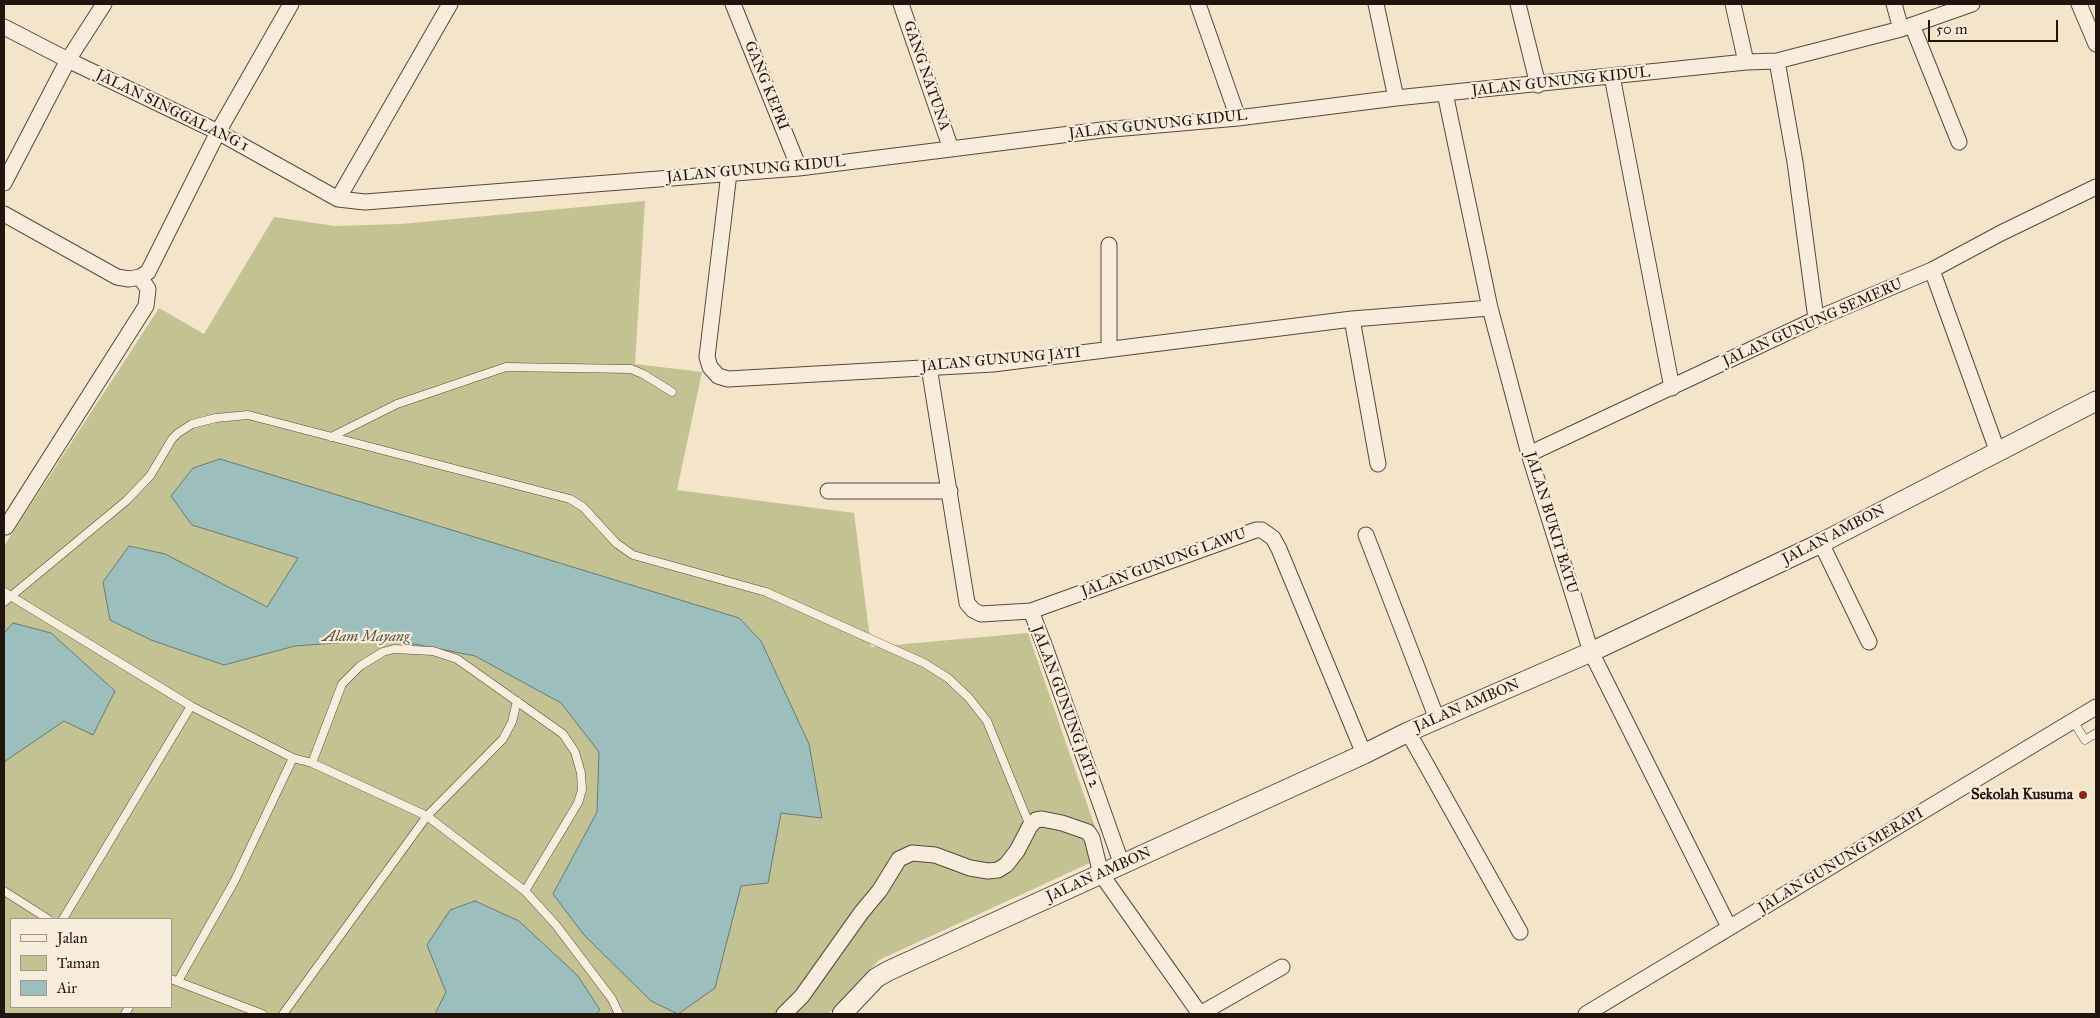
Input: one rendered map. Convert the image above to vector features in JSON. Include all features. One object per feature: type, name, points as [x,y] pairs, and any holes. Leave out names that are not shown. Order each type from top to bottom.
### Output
[{"type":"street","points":[[4,183],[68,60],[104,4]]},
{"type":"street","points":[[4,214],[117,277],[129,279],[140,277],[148,272],[218,132],[291,4]]},
{"type":"street","points":[[338,199],[450,4]]},
{"type":"street","name":"GANG KEPRI","points":[[733,4],[800,168]]},
{"type":"street","name":"GANG NATUNA","points":[[901,4],[951,149]]},
{"type":"street","points":[[1198,4],[1238,118]]},
{"type":"street","points":[[1376,4],[1396,98]]},
{"type":"street","points":[[1518,4],[1538,85]]},
{"type":"street","points":[[1733,4],[1746,62]]},
{"type":"street","points":[[1894,4],[1959,142]]},
{"type":"street","name":"JALAN GUNUNG KIDUL","points":[[338,199],[365,202],[800,168],[1102,130],[1238,118],[1396,98],[1538,85],[1746,62],[1777,61],[1906,27],[1972,4]]},
{"type":"street","points":[[2079,4],[2096,44]]},
{"type":"street","name":"JALAN SINGGALANG 1","points":[[4,26],[68,60],[218,132],[338,199]]},
{"type":"street","points":[[1777,61],[1795,162],[1816,319]]},
{"type":"street","points":[[1612,76],[1672,388]]},
{"type":"street","name":"JALAN BUKIT BATU","points":[[1446,93],[1490,308],[1529,454],[1591,652],[1729,927]]},
{"type":"street","name":"JALAN GUNUNG JATI","points":[[729,173],[707,357],[710,367],[718,376],[728,379],[993,364],[1352,319],[1490,308]]},
{"type":"street","name":"JALAN GUNUNG SEMERU","points":[[1529,454],[1816,319],[1932,270],[2096,187]]},
{"type":"street","points":[[1109,245],[1109,349]]},
{"type":"street","points":[[1932,270],[1997,450]]},
{"type":"street","points":[[6,527],[146,306],[148,289],[140,277]]},
{"type":"street","points":[[1352,319],[1378,464]]},
{"type":"street","name":"JALAN GUNUNG JATI 2","points":[[929,367],[968,602],[973,610],[981,614],[1031,611],[1122,865]]},
{"type":"street","name":"JALAN AMBON","points":[[842,1014],[876,978],[888,971],[1364,754],[1408,732],[1591,652],[1821,543],[1997,450],[2096,403]]},
{"type":"street","points":[[828,491],[950,492]]},
{"type":"street","name":"JALAN GUNUNG LAWU","points":[[1031,611],[1256,530],[1262,530],[1273,538],[1279,549],[1364,754]]},
{"type":"street","points":[[1366,535],[1437,719]]},
{"type":"street","points":[[1821,543],[1869,642]]},
{"type":"street","name":"JALAN GUNUNG MERAPI","points":[[1586,1014],[2096,707]]},
{"type":"street","points":[[1408,732],[1520,932]]},
{"type":"street","points":[[784,1014],[802,996],[861,912],[880,890],[899,859],[912,853],[935,855],[970,868],[988,871],[998,870],[1006,865],[1017,850],[1030,826],[1036,820],[1042,819],[1072,825],[1088,832],[1092,838],[1101,874],[1200,1014],[1282,967]]},
{"type":"lane","points":[[331,437],[397,404],[506,367],[631,369],[643,374],[672,392]]},
{"type":"lane","points":[[619,1014],[612,998],[556,925],[525,891],[427,816],[312,763],[293,758],[191,706],[5,597],[126,501],[150,476],[172,439],[192,424],[216,418],[248,415],[570,499],[583,507],[616,543],[633,555],[766,592],[924,663],[948,678],[970,698],[987,721],[1030,826]]},
{"type":"lane","points":[[312,763],[342,684],[360,666],[383,652],[405,648],[433,651],[458,659],[563,734],[574,752],[581,773],[582,790],[578,803],[525,891]]},
{"type":"lane","points":[[283,1014],[427,816],[504,739],[512,722],[516,701]]},
{"type":"lane","points":[[64,918],[191,706]]},
{"type":"lane","points":[[2074,721],[2085,740],[2096,733]]},
{"type":"lane","points":[[262,1014],[174,980],[234,882],[293,758]]},
{"type":"lane","points":[[4,890],[46,918]]},
{"type":"green space","name":"Alam Mayang","points":[[645,201],[635,364],[702,372],[677,490],[854,513],[871,647],[1028,633],[1105,856],[879,960],[828,1014],[4,1014],[4,546],[159,308],[204,334],[274,217],[335,226],[401,224]]},
{"type":"water","points":[[220,459],[739,618],[761,641],[809,744],[822,818],[781,813],[768,883],[741,886],[715,988],[678,1014],[651,1001],[584,935],[553,894],[597,812],[599,752],[561,703],[475,656],[389,639],[295,646],[224,665],[151,640],[110,620],[103,582],[129,546],[165,554],[267,607],[298,558],[192,525],[171,496],[193,468]]},
{"type":"water","points":[[13,623],[51,633],[115,691],[93,735],[64,721],[4,762],[4,633]]},
{"type":"water","points":[[475,901],[519,921],[578,976],[600,1010],[596,1014],[435,1014],[446,992],[427,945],[450,910]]},
{"type":"place","name":"Sekolah Kusuma","points":[[2083,795]]}]
